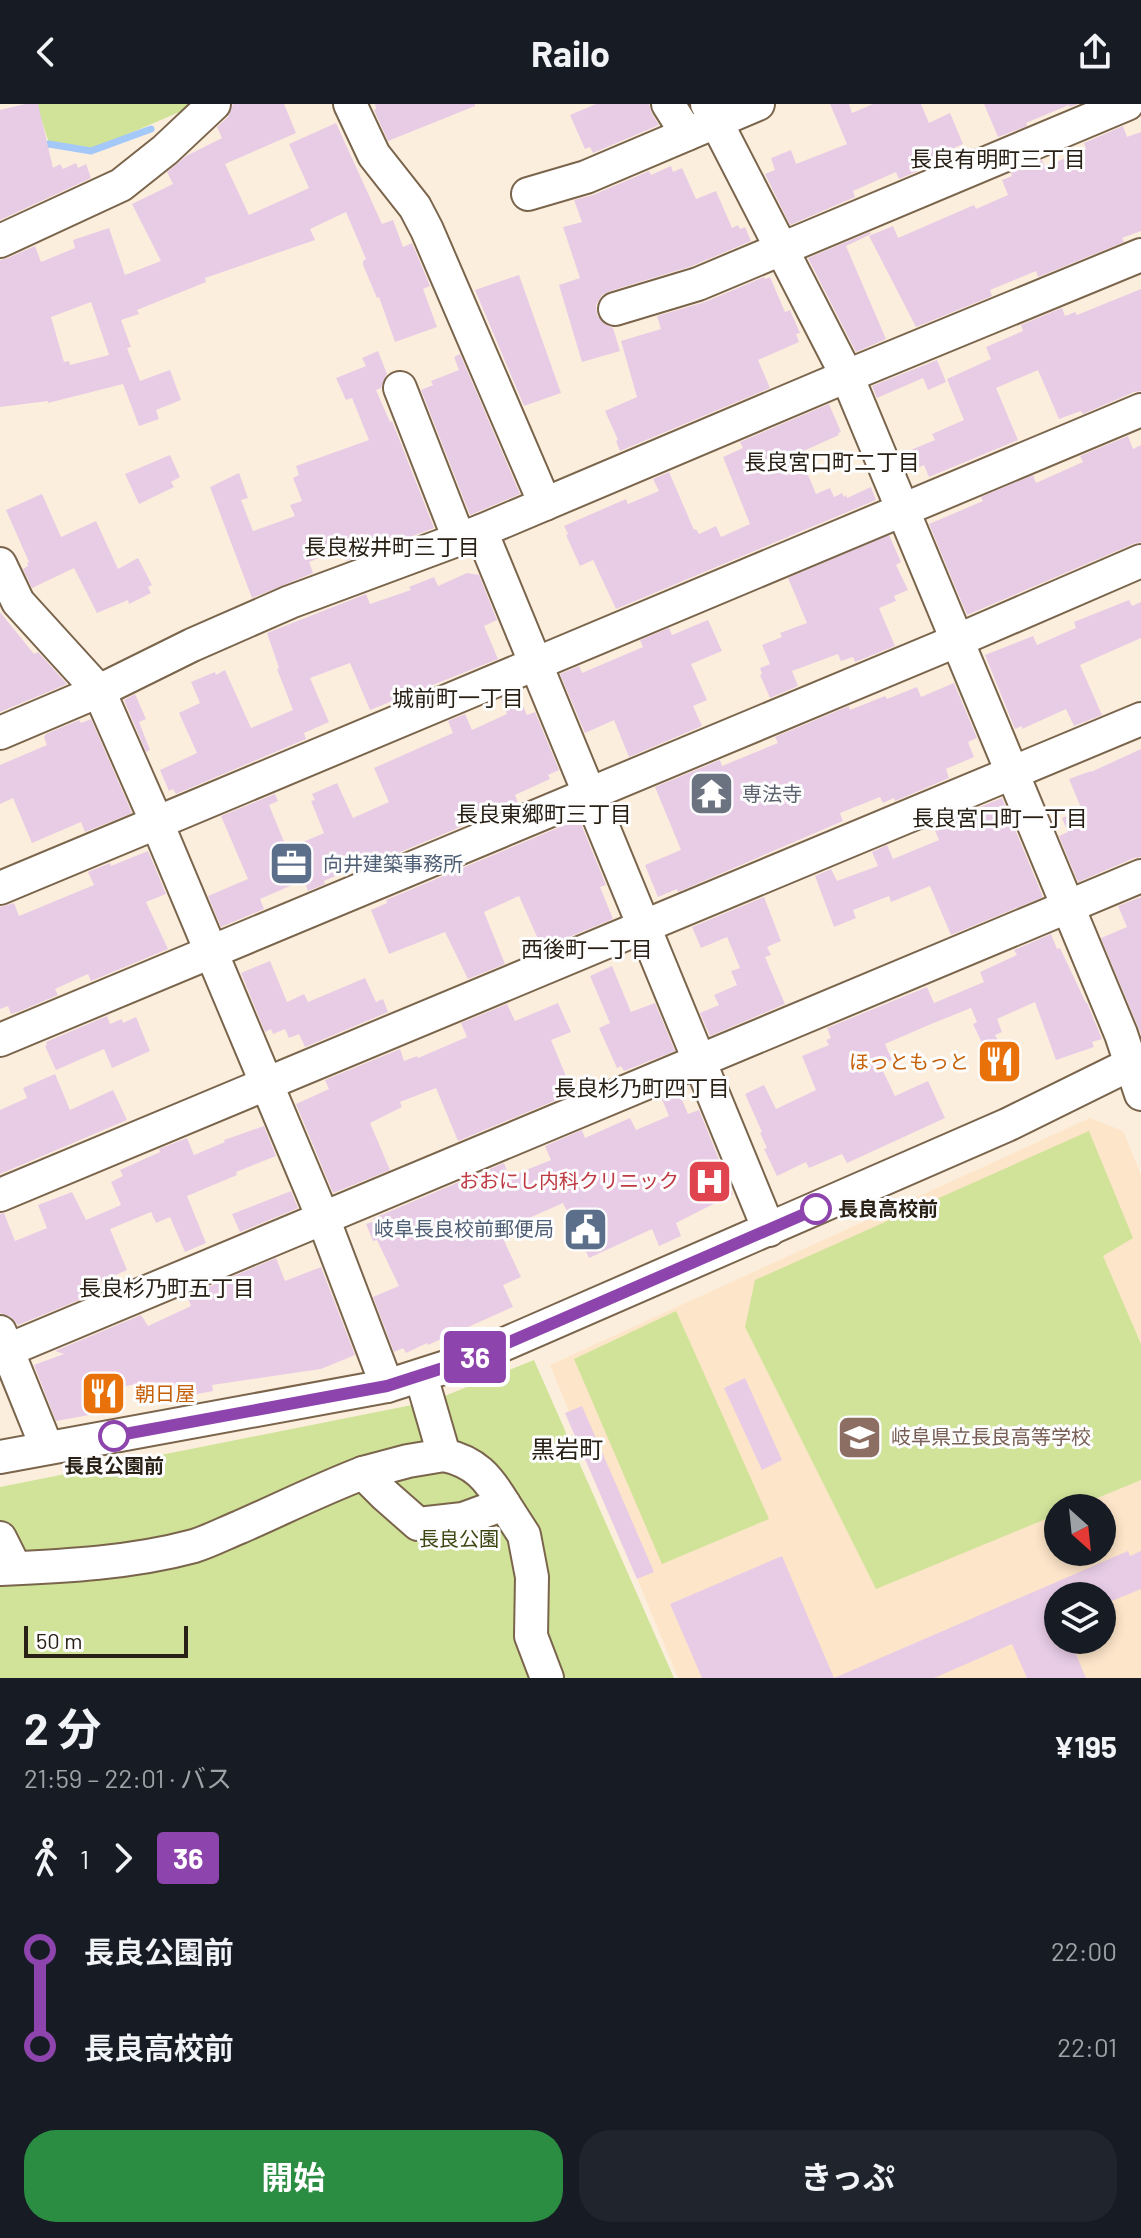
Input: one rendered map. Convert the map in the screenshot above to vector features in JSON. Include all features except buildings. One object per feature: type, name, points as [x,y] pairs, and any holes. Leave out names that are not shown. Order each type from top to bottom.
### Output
[{"type":"street","points":[[0,241],[121,185],[165,150],[214,104]]},
{"type":"street","points":[[350,104],[374,155],[415,207],[427,230],[545,504]]},
{"type":"street","points":[[668,104],[687,134]]},
{"type":"street","points":[[615,309],[698,284],[1127,104]]},
{"type":"street","points":[[528,194],[586,177],[687,134],[733,109],[780,250],[847,376],[1121,1034],[1136,1062],[1141,1094]]},
{"type":"street","points":[[0,733],[99,691],[192,645],[290,602],[470,535],[1141,255]]},
{"type":"street","points":[[400,388],[534,665],[769,1230]]},
{"type":"street","points":[[0,888],[1141,410]]},
{"type":"street","points":[[0,1040],[1141,561]]},
{"type":"street","points":[[0,564],[18,602],[99,691],[323,1218],[387,1386]]},
{"type":"street","points":[[0,1195],[1141,719]]},
{"type":"street","points":[[47,1448],[4,1341],[323,1218],[1141,876]]},
{"type":"street","points":[[0,1457],[387,1386],[468,1360],[1007,1125],[1136,1062]]},
{"type":"street","points":[[421,1376],[444,1455]]},
{"type":"street","points":[[0,1538],[7,1568],[60,1567],[141,1558],[197,1545],[363,1473],[444,1455],[472,1464],[493,1485],[524,1535],[532,1577],[531,1636],[547,1678]]},
{"type":"street","points":[[363,1473],[418,1524],[463,1519],[504,1504]]},
{"type":"shaded area","name":"岐阜県立長良高等学校","points":[[1090,1118],[1123,1131],[1141,1175],[1141,1678],[678,1678],[550,1365]]},
{"type":"green space","points":[[36,104],[198,104],[91,150],[49,143]]},
{"type":"green space","points":[[1089,1131],[1133,1238],[1103,1256],[1141,1344],[1141,1480],[1107,1494],[1044,1494],[1044,1520],[876,1589],[745,1327],[755,1280]]},
{"type":"green space","points":[[676,1311],[769,1519],[662,1564],[574,1359]]},
{"type":"green space","name":"長良公園","points":[[534,1360],[674,1678],[0,1678],[0,1487],[432,1401]]},
{"type":"waterway","points":[[40,145],[91,151],[151,129]]},
{"type":"bus line","name":"36","points":[[114,1436],[387,1386],[421,1376],[468,1360],[816,1209]]},
{"type":"place","name":"専法寺","points":[[711,794]]},
{"type":"place","name":"向井建築事務所","points":[[292,864]]},
{"type":"place","name":"ほっともっと","points":[[1000,1062]]},
{"type":"place","name":"おおにし内科クリニック","points":[[710,1181]]},
{"type":"place","name":"長良高校前","points":[[816,1209]]},
{"type":"place","name":"岐阜長良校前郵便局","points":[[585,1229]]},
{"type":"place","name":"朝日屋","points":[[104,1394]]},
{"type":"place","name":"長良公園前","points":[[114,1436]]},
{"type":"place","name":"岐阜県立長良高等学校","points":[[860,1437]]},
{"type":"district","name":"長良有明町三丁目","points":[[998,159]]},
{"type":"district","name":"長良宮口町二丁目","points":[[832,462]]},
{"type":"district","name":"長良桜井町三丁目","points":[[392,547]]},
{"type":"district","name":"城前町一丁目","points":[[458,698]]},
{"type":"district","name":"長良東郷町三丁目","points":[[544,814]]},
{"type":"district","name":"長良宮口町一丁目","points":[[1000,818]]},
{"type":"district","name":"西後町一丁目","points":[[587,949]]},
{"type":"district","name":"長良杉乃町四丁目","points":[[642,1088]]},
{"type":"district","name":"長良杉乃町五丁目","points":[[167,1288]]},
{"type":"district","name":"黒岩町","points":[[567,1450]]}]
